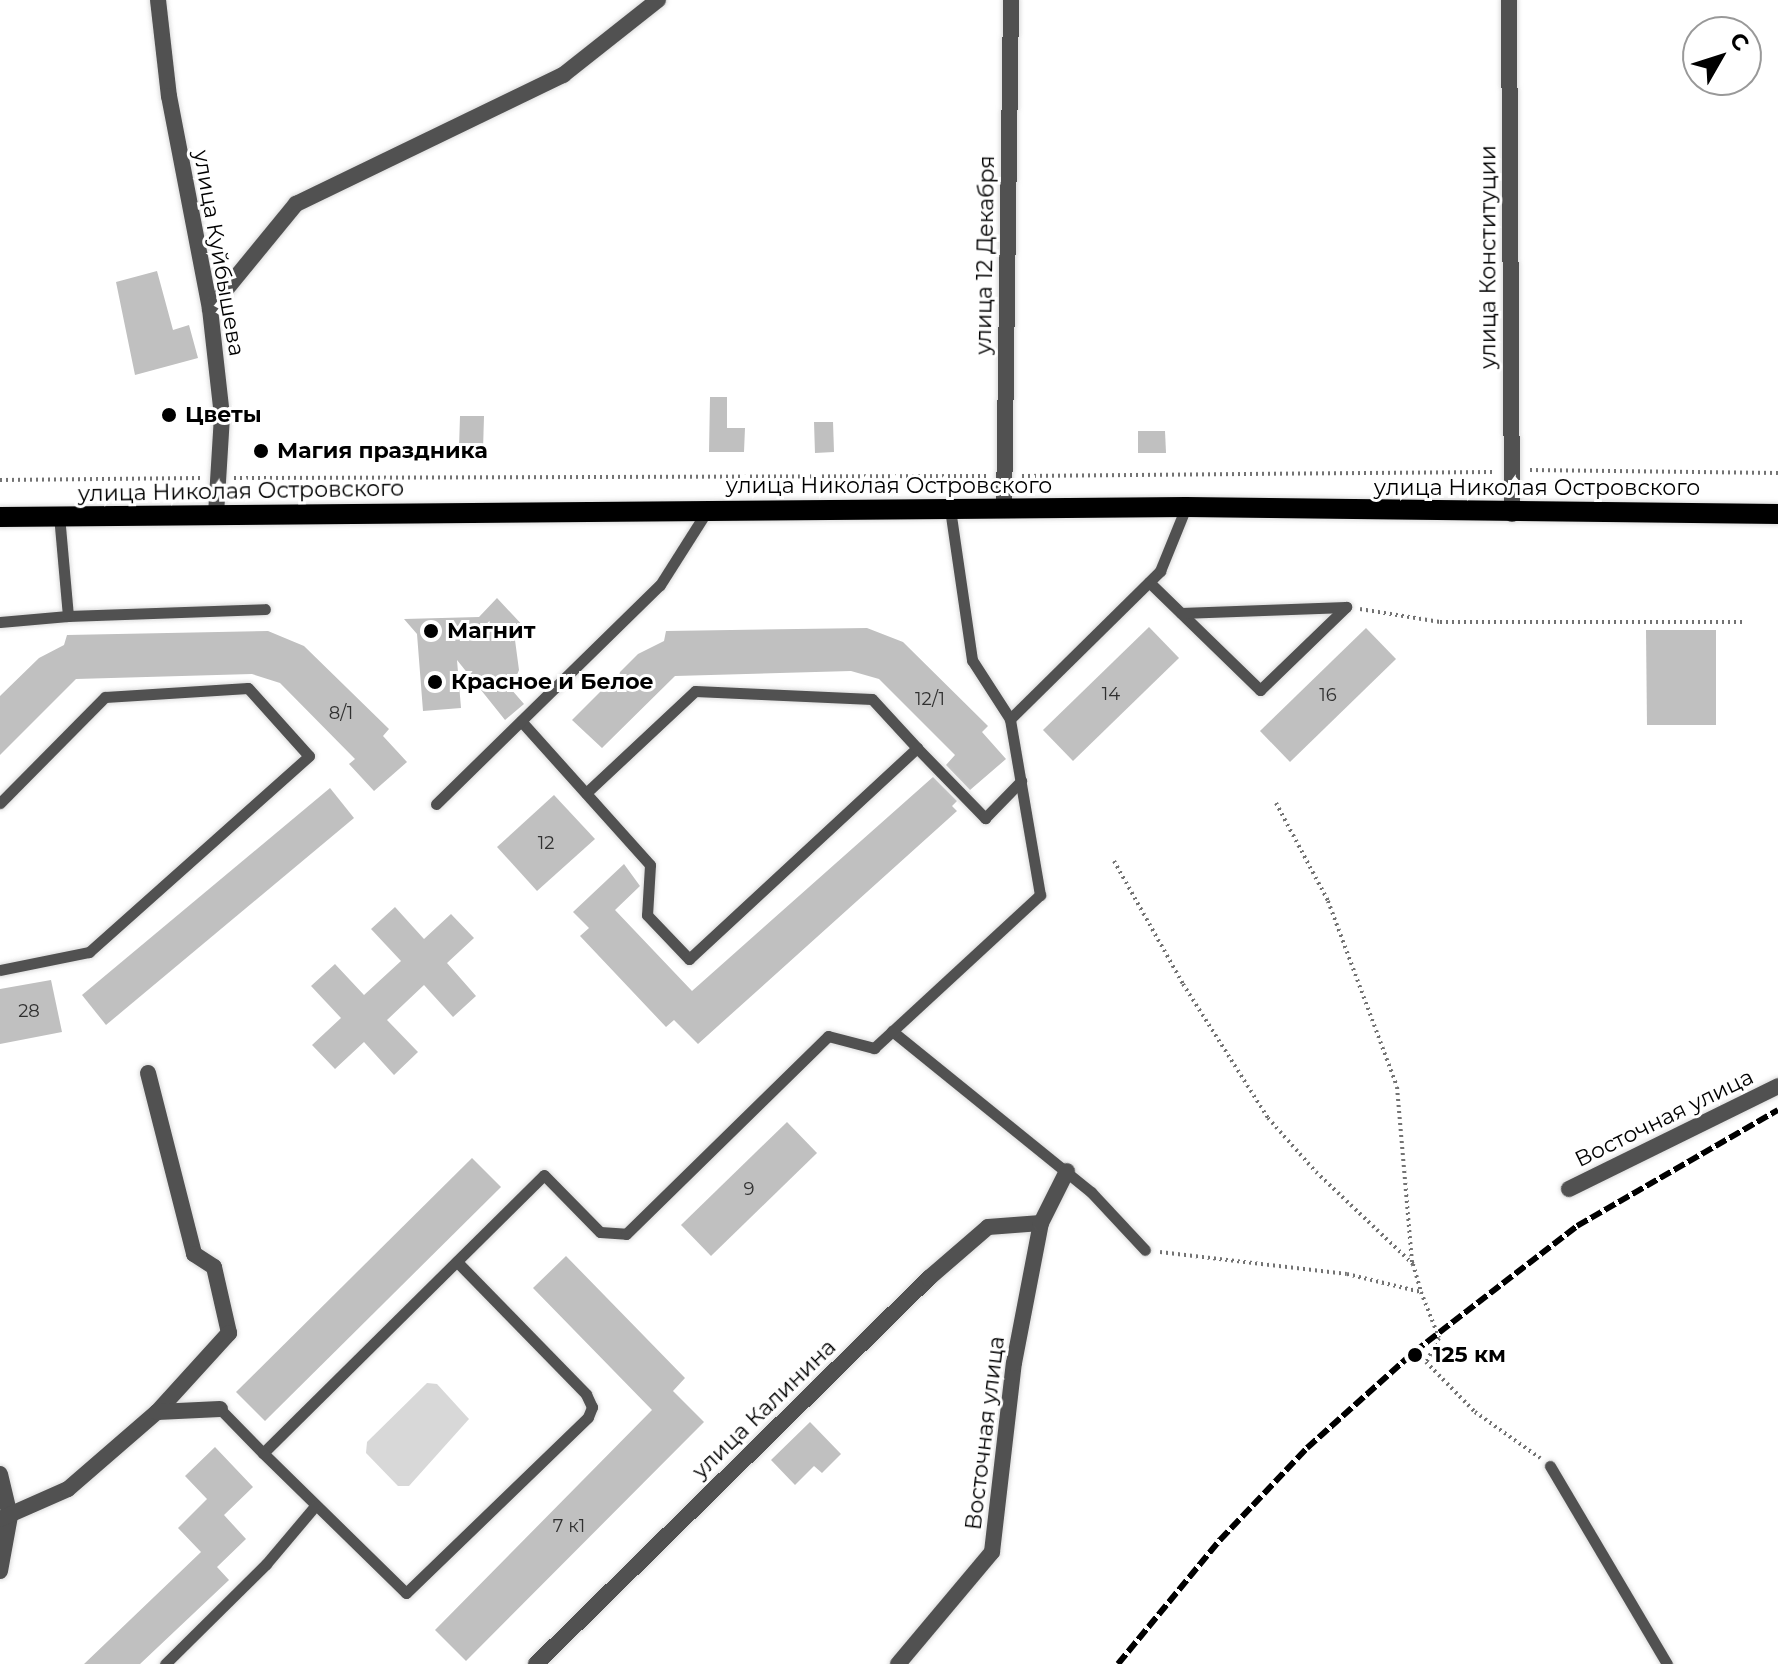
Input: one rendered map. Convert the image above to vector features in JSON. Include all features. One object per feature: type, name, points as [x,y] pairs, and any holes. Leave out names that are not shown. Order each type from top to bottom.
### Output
[{"type":"main road","name":"улица Николая Островского","points":[[0,517],[1186,507],[1512,514],[1778,514]]},
{"type":"street","name":"улица Куйбышева","points":[[158,0],[169,96],[210,309],[222,416],[216,515]]},
{"type":"street","points":[[210,309],[296,204],[563,75],[658,0]]},
{"type":"street","name":"улица 12 Декабря","points":[[1004,510],[1011,0]]},
{"type":"street","name":"улица Конституции","points":[[1509,0],[1512,514]]},
{"type":"street","points":[[5,1518],[68,1489],[157,1412],[229,1333],[214,1267],[194,1254],[148,1073]]},
{"type":"street","name":"Восточная улица","points":[[1569,1189],[1778,1086]]},
{"type":"street","name":"Восточная улица","points":[[898,1664],[992,1552],[1014,1363],[1041,1223],[1067,1171]]},
{"type":"street","name":"улица Калинина","points":[[536,1664],[929,1278],[988,1227],[1041,1223]]},
{"type":"street","points":[[157,1412],[220,1409]]},
{"type":"street","points":[[0,1474],[5,1518],[0,1571]]},
{"type":"lane","points":[[1010,719],[1160,571],[1186,507]]},
{"type":"lane","points":[[263,1453],[544,1175],[600,1232],[626,1234],[828,1036],[874,1048],[1040,895],[1010,719],[972,660],[950,509]]},
{"type":"lane","points":[[436,804],[660,585],[708,510]]},
{"type":"lane","points":[[59,516],[68,616]]},
{"type":"lane","points":[[1149,582],[1260,690],[1346,607]]},
{"type":"lane","points":[[1181,613],[1346,607]]},
{"type":"lane","points":[[0,622],[68,616],[265,609]]},
{"type":"lane","points":[[0,803],[105,697],[248,688],[309,756],[89,952],[0,970]]},
{"type":"lane","points":[[586,793],[695,691],[872,699],[985,818],[1021,781]]},
{"type":"lane","points":[[521,721],[650,865],[647,915],[689,959],[917,748]]},
{"type":"lane","points":[[892,1031],[1067,1171],[1145,1250]]},
{"type":"lane","points":[[220,1409],[399,1590],[409,1593],[591,1412],[586,1394],[457,1262]]},
{"type":"lane","points":[[1550,1466],[1667,1664]]},
{"type":"lane","points":[[165,1664],[266,1564],[315,1506]]},
{"type":"path","points":[[0,480],[1004,476],[1511,470],[1778,473]]},
{"type":"path","points":[[1346,607],[1440,622],[1743,622]]},
{"type":"path","points":[[1276,803],[1328,901],[1397,1087],[1413,1264],[1439,1338],[1426,1362],[1475,1412],[1517,1437],[1550,1466]]},
{"type":"path","points":[[1114,861],[1183,984],[1268,1118],[1316,1172],[1413,1264]]},
{"type":"path","points":[[1145,1250],[1347,1274],[1421,1292]]},
{"type":"shaded area","points":[[427,1383],[437,1384],[469,1419],[409,1486],[398,1486],[366,1453],[367,1442]]},
{"type":"building","points":[[157,271],[173,330],[189,325],[198,358],[135,375],[116,282]]},
{"type":"building","points":[[710,397],[727,397],[727,428],[745,428],[744,452],[709,452]]},
{"type":"building","points":[[460,416],[484,416],[483,450],[459,449]]},
{"type":"building","points":[[814,422],[833,422],[834,452],[815,453]]},
{"type":"building","points":[[1138,431],[1165,431],[1166,453],[1138,453]]},
{"type":"building","points":[[497,598],[526,629],[515,640],[519,670],[511,689],[524,704],[505,720],[457,660],[461,708],[423,711],[417,634],[404,619],[479,617]]},
{"type":"building","points":[[1149,627],[1179,658],[1073,761],[1043,730]]},
{"type":"building","points":[[867,628],[903,642],[988,726],[982,732],[1006,759],[970,790],[946,765],[955,755],[879,679],[851,671],[675,676],[602,748],[572,720],[638,654],[664,641],[666,631]]},
{"type":"building","points":[[1366,628],[1396,659],[1290,762],[1260,731]]},
{"type":"building","points":[[1646,630],[1716,630],[1716,725],[1647,725]]},
{"type":"building","points":[[268,631],[304,646],[389,729],[383,736],[407,762],[374,791],[349,764],[355,759],[280,683],[252,674],[76,679],[0,755],[0,696],[39,658],[64,645],[67,635]]},
{"type":"building","points":[[933,777],[957,801],[952,806],[957,811],[698,1044],[674,1020],[666,1027],[580,936],[589,928],[573,912],[624,864],[640,886],[615,910],[692,991]]},
{"type":"building","points":[[330,788],[354,818],[106,1025],[82,995]]},
{"type":"building","points":[[554,795],[595,839],[537,891],[497,847]]},
{"type":"building","points":[[395,907],[424,939],[451,914],[474,938],[447,963],[476,996],[453,1017],[424,985],[387,1020],[418,1052],[394,1075],[364,1042],[335,1069],[312,1045],[341,1018],[311,986],[335,964],[364,995],[401,961],[371,929]]},
{"type":"building","points":[[51,980],[62,1032],[0,1044],[0,989]]},
{"type":"building","points":[[787,1122],[817,1153],[711,1256],[681,1225]]},
{"type":"building","points":[[472,1158],[501,1187],[265,1421],[236,1392]]},
{"type":"building","points":[[566,1256],[685,1378],[673,1391],[704,1422],[466,1661],[435,1630],[652,1410],[533,1288]]},
{"type":"building","points":[[810,1422],[841,1454],[822,1473],[814,1466],[795,1485],[771,1460]]},
{"type":"building","points":[[215,1447],[253,1487],[224,1515],[246,1539],[217,1567],[229,1580],[140,1664],[84,1664],[201,1552],[178,1528],[207,1499],[185,1476]]},
{"type":"railway","points":[[1118,1664],[1220,1540],[1307,1448],[1414,1352],[1577,1226],[1778,1110]]},
{"type":"place","name":"Цветы","points":[[169,415]]},
{"type":"place","name":"Магия праздника","points":[[261,451]]},
{"type":"place","name":"Магнит","points":[[431,631]]},
{"type":"place","name":"Красное и Белое","points":[[435,682]]},
{"type":"place","name":"125 км","points":[[1415,1355]]}]
